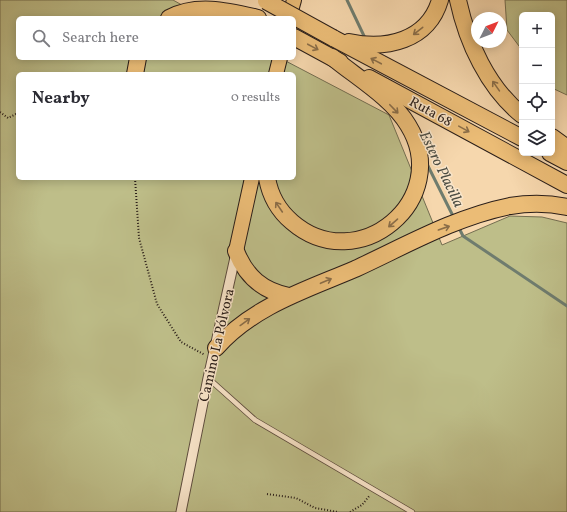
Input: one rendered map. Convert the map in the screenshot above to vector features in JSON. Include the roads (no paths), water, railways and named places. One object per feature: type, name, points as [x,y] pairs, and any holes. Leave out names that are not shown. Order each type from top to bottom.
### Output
[{"type":"highway","points":[[225,0],[254,16]]},
{"type":"highway","points":[[290,16],[294,0]]},
{"type":"highway","points":[[333,38],[375,46],[394,44],[403,41],[426,26],[436,11],[440,0]]},
{"type":"highway","points":[[458,0],[472,46],[485,70],[502,94],[519,112]]},
{"type":"highway","name":"Ruta 68","points":[[265,1],[293,16]]},
{"type":"highway","points":[[173,16],[180,13],[200,9],[232,12],[249,16]]},
{"type":"highway","name":"Ruta 68","points":[[296,18],[519,136]]},
{"type":"highway","name":"Ruta 68","points":[[296,38],[567,185]]},
{"type":"highway","points":[[269,180],[276,201],[288,219],[306,232],[326,240],[347,242],[378,233],[396,221],[409,205],[417,186],[419,171],[419,155],[414,135],[403,118],[389,103],[332,57]]},
{"type":"highway","points":[[135,72],[138,60]]},
{"type":"highway","points":[[276,72],[280,60]]},
{"type":"highway","points":[[555,139],[567,148]]},
{"type":"highway","points":[[555,156],[567,162]]},
{"type":"highway","name":"Camino La Pólvora","points":[[236,251],[252,180]]},
{"type":"highway","points":[[214,354],[223,340],[250,318],[290,296],[354,269],[436,230],[495,210],[516,205],[538,204],[567,207]]},
{"type":"highway","points":[[236,251],[245,271],[258,283],[273,292],[290,296]]},
{"type":"street","name":"Camino La Pólvora","points":[[181,512],[208,378],[236,251]]},
{"type":"lane","points":[[208,378],[255,420],[412,512]]},
{"type":"waterway","name":"Estero Placilla","points":[[347,0],[365,38]]},
{"type":"waterway","name":"Estero Placilla","points":[[425,160],[454,218]]},
{"type":"waterway","name":"Estero Placilla","points":[[458,226],[463,236],[567,306]]}]
